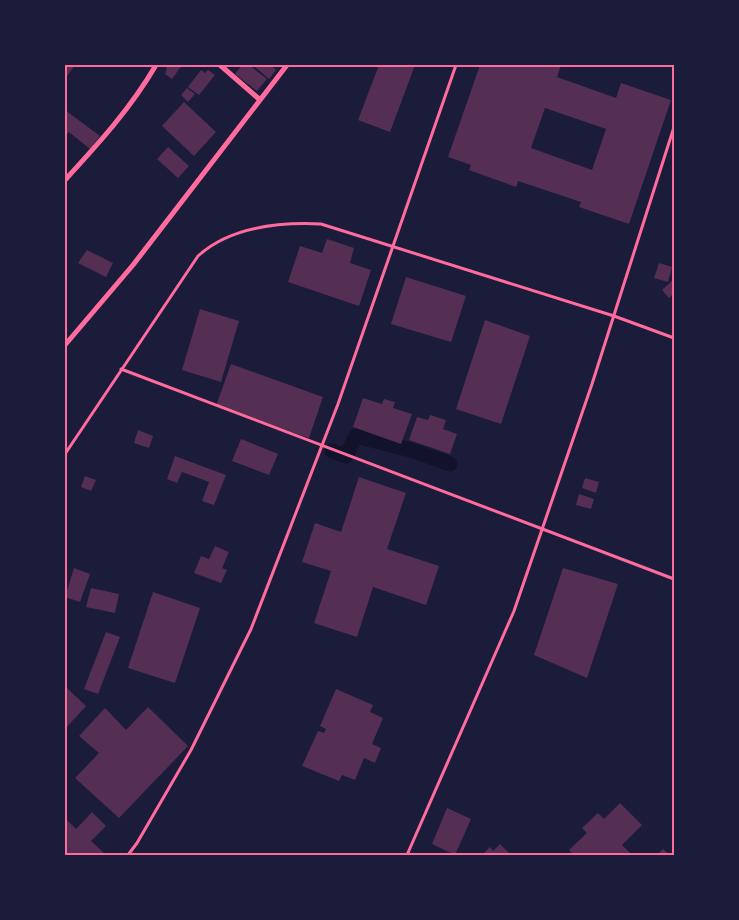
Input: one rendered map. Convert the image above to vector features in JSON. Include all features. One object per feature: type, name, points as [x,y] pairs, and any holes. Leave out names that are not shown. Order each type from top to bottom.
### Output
[{"type":"street","points":[[65,180],[104,138],[135,100],[156,65]]},
{"type":"street","points":[[220,65],[259,100]]},
{"type":"street","points":[[65,345],[133,265],[287,65]]},
{"type":"lane","points":[[128,855],[137,843],[191,750],[251,629],[338,404],[456,65]]},
{"type":"lane","points":[[407,855],[500,646],[614,316],[674,127]]},
{"type":"lane","points":[[65,454],[189,267],[208,247],[226,239],[270,226],[301,223],[321,224],[614,316],[674,338]]},
{"type":"lane","points":[[120,369],[320,447],[674,579]]},
{"type":"building","points":[[65,65],[75,65],[65,79]]},
{"type":"building","points":[[162,65],[182,65],[172,79],[165,74],[167,68]]},
{"type":"building","points":[[242,65],[249,65],[267,79],[257,91],[235,74]]},
{"type":"building","points":[[253,65],[270,65],[276,70],[269,79]]},
{"type":"building","points":[[379,65],[415,65],[390,132],[358,120]]},
{"type":"building","points":[[480,65],[561,65],[557,77],[616,98],[621,83],[671,100],[629,224],[579,207],[581,202],[518,181],[516,187],[469,170],[471,165],[448,157]],"holes":[[[545,108],[606,129],[592,170],[531,148]]]},
{"type":"building","points":[[201,70],[205,73],[208,70],[215,75],[199,95],[188,87]]},
{"type":"building","points":[[187,88],[195,94],[188,102],[181,95]]},
{"type":"building","points":[[184,102],[216,132],[194,156],[162,126]]},
{"type":"building","points":[[65,110],[100,136],[90,149],[69,132],[65,137]]},
{"type":"building","points":[[168,147],[189,166],[178,178],[157,159]]},
{"type":"building","points":[[327,239],[354,248],[350,263],[371,270],[359,306],[288,282],[300,246],[322,253]]},
{"type":"building","points":[[87,250],[113,263],[106,277],[78,263]]},
{"type":"building","points":[[659,263],[672,267],[668,282],[654,278]]},
{"type":"building","points":[[406,277],[466,296],[451,342],[391,324]]},
{"type":"building","points":[[674,279],[674,293],[669,298],[662,290]]},
{"type":"building","points":[[200,309],[239,321],[221,382],[182,370]]},
{"type":"building","points":[[485,320],[530,336],[501,424],[456,409]]},
{"type":"building","points":[[231,364],[323,397],[309,438],[216,406]]},
{"type":"building","points":[[363,398],[382,404],[384,399],[395,402],[393,408],[412,414],[401,444],[353,427]]},
{"type":"building","points":[[430,415],[446,420],[443,429],[457,434],[450,454],[409,440],[417,417],[428,420]]},
{"type":"building","points":[[138,430],[153,436],[149,448],[134,443]]},
{"type":"building","points":[[241,439],[278,454],[269,475],[232,461]]},
{"type":"building","points":[[175,456],[226,475],[214,505],[202,501],[209,482],[182,472],[177,483],[167,479]]},
{"type":"building","points":[[85,476],[96,480],[91,491],[81,487]]},
{"type":"building","points":[[359,477],[406,493],[387,549],[439,566],[426,605],[373,587],[357,637],[314,623],[331,571],[302,562],[315,523],[341,532]]},
{"type":"building","points":[[585,478],[599,482],[596,493],[582,488]]},
{"type":"building","points":[[579,494],[594,499],[591,509],[576,505]]},
{"type":"building","points":[[215,546],[229,552],[222,568],[227,570],[221,583],[194,573],[201,556],[209,559]]},
{"type":"building","points":[[74,568],[90,574],[80,602],[65,597]]},
{"type":"building","points":[[563,568],[618,584],[587,678],[534,655]]},
{"type":"building","points":[[91,588],[119,594],[115,613],[86,607]]},
{"type":"building","points":[[153,592],[200,608],[175,683],[128,668]]},
{"type":"building","points":[[106,632],[120,637],[98,694],[84,689]]},
{"type":"building","points":[[65,686],[86,706],[65,729]]},
{"type":"building","points":[[336,689],[373,705],[370,712],[383,718],[372,744],[381,748],[375,763],[364,758],[355,780],[342,775],[339,781],[302,766],[318,731],[324,733],[326,729],[320,726]]},
{"type":"building","points":[[148,707],[188,746],[119,818],[75,778],[99,753],[79,736],[105,708],[126,730]]},
{"type":"building","points":[[620,803],[642,825],[622,845],[630,853],[574,855],[569,850],[587,833],[582,828],[598,813],[604,819]]},
{"type":"building","points":[[447,808],[471,819],[455,855],[432,844]]},
{"type":"building","points":[[92,812],[106,826],[91,841],[104,853],[102,855],[65,855],[65,818],[76,829]]},
{"type":"building","points":[[500,844],[511,855],[482,855],[490,847],[493,851]]},
{"type":"building","points":[[663,849],[670,855],[657,855]]},
{"type":"waterway","points":[[332,451],[346,456],[356,436],[411,450],[450,464]]}]
